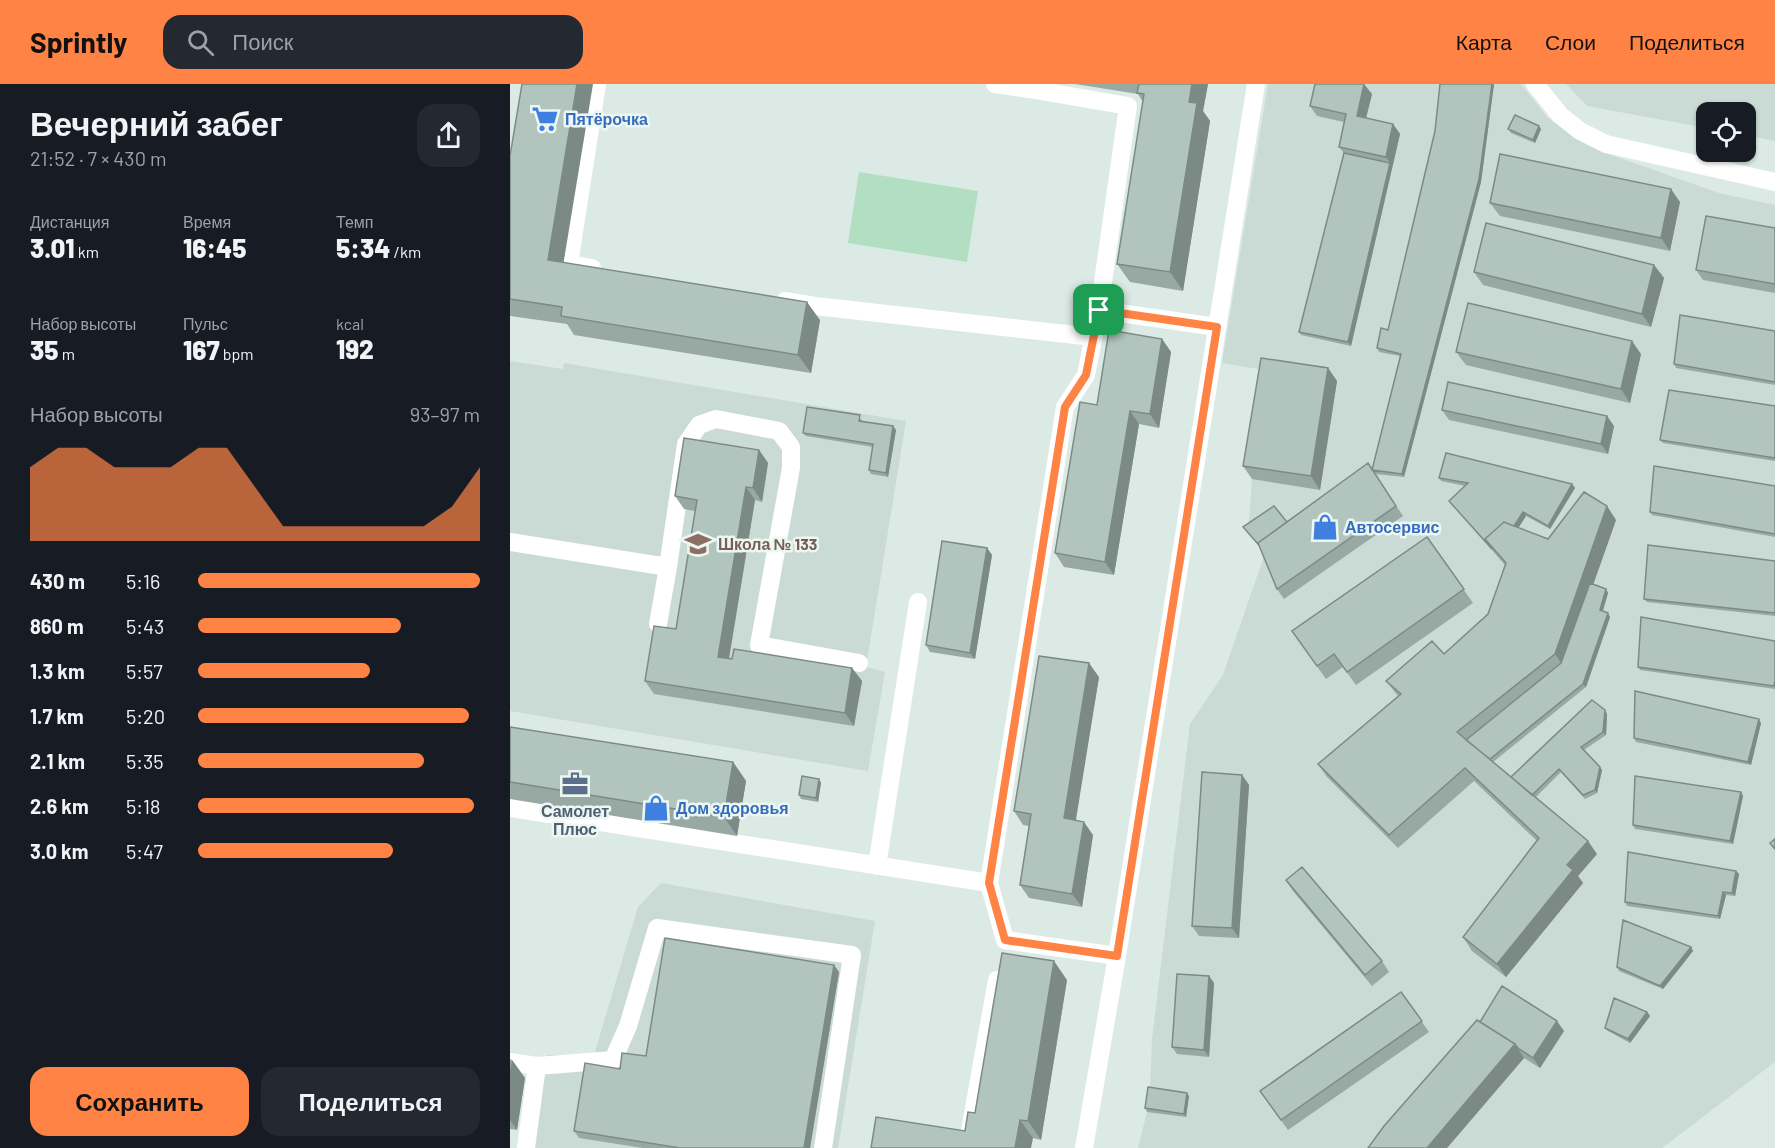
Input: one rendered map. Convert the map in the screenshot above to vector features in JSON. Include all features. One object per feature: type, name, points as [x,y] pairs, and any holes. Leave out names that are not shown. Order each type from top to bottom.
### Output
[{"type":"street","points":[[597,84],[569,264],[604,270]]},
{"type":"street","points":[[947,1131],[969,1136],[1003,952],[989,883],[1065,407],[1086,375],[1094,337],[1128,106],[1029,87],[995,84]]},
{"type":"street","points":[[1084,1148],[1117,956],[1256,84]]},
{"type":"street","points":[[1535,84],[1560,116],[1580,131],[1606,144],[1775,182]]},
{"type":"street","points":[[768,298],[815,306],[1094,337]]},
{"type":"street","points":[[1099,310],[1217,327]]},
{"type":"street","points":[[658,624],[686,444],[699,425],[716,419],[779,431],[792,447],[792,468],[759,645],[859,663]]},
{"type":"street","points":[[510,542],[668,567]]},
{"type":"street","points":[[877,866],[918,602]]},
{"type":"street","points":[[510,808],[989,883]]},
{"type":"street","points":[[510,1062],[537,1066],[613,1060],[628,1026],[657,927],[852,955],[823,1148]]},
{"type":"street","points":[[1003,952],[1117,956]]},
{"type":"street","points":[[526,1148],[537,1066]]},
{"type":"shaded area","points":[[1268,84],[1521,84],[1547,117],[1600,151],[1719,193],[1775,205],[1775,1062],[1662,1148],[1138,1148],[1150,1091],[1152,1039],[1190,724],[1223,675],[1265,553],[1248,534],[1252,479],[1270,371],[1222,363]]},
{"type":"shaded area","points":[[1566,84],[1775,84],[1775,141],[1756,137],[1756,102],[1696,102],[1696,126],[1587,106]]},
{"type":"shaded area","name":"Школа № 133","points":[[510,361],[563,369],[564,363],[906,421],[866,667],[885,672],[868,771],[510,711]]},
{"type":"shaded area","points":[[661,883],[875,921],[838,1148],[533,1148],[547,1055],[594,1055],[638,907]]},
{"type":"green space","points":[[859,172],[978,191],[967,262],[848,243]]},
{"type":"building","points":[[522,84],[577,84],[548,260],[807,302],[798,355],[561,316],[562,307],[510,299],[510,156]]},
{"type":"building","points":[[1139,84],[1192,84],[1189,102],[1197,103],[1170,272],[1117,264],[1144,94],[1137,93]]},
{"type":"building","points":[[1315,84],[1364,84],[1357,116],[1393,124],[1386,157],[1339,147],[1346,114],[1310,106]]},
{"type":"building","points":[[1440,84],[1492,84],[1479,179],[1402,474],[1372,470],[1401,354],[1377,348],[1381,328],[1388,330],[1435,131]]},
{"type":"building","points":[[1515,115],[1539,126],[1533,140],[1508,129]]},
{"type":"building","points":[[1344,153],[1390,163],[1348,342],[1299,332]]},
{"type":"building","points":[[1500,154],[1671,189],[1661,238],[1490,203]]},
{"type":"building","points":[[1706,216],[1775,228],[1775,284],[1696,270]]},
{"type":"building","points":[[1486,223],[1654,265],[1642,314],[1474,272]]},
{"type":"building","points":[[1468,303],[1632,341],[1621,389],[1456,352]]},
{"type":"building","points":[[1680,315],[1775,331],[1775,382],[1674,364]]},
{"type":"building","points":[[1109,330],[1162,339],[1150,414],[1130,411],[1105,562],[1055,553],[1080,402],[1097,405]]},
{"type":"building","points":[[1261,358],[1328,368],[1311,476],[1243,466]]},
{"type":"building","points":[[1448,382],[1607,416],[1601,444],[1442,410]]},
{"type":"building","points":[[1669,390],[1775,406],[1775,458],[1660,440]]},
{"type":"building","points":[[807,407],[860,415],[859,421],[893,426],[886,473],[869,470],[873,444],[803,433]]},
{"type":"building","points":[[684,438],[759,450],[753,488],[746,487],[718,657],[732,659],[734,649],[852,668],[845,713],[645,681],[654,626],[676,629],[697,500],[675,496]]},
{"type":"building","points":[[1446,453],[1572,484],[1548,526],[1523,512],[1514,526],[1504,522],[1485,539],[1492,549],[1449,501],[1468,483],[1439,478]]},
{"type":"building","points":[[1368,463],[1396,506],[1277,589],[1258,543]]},
{"type":"building","points":[[1654,466],[1775,486],[1775,534],[1650,512]]},
{"type":"building","points":[[1584,492],[1607,506],[1555,654],[1457,732],[1588,841],[1567,865],[1573,870],[1497,964],[1463,937],[1539,838],[1465,768],[1389,835],[1318,764],[1401,694],[1386,681],[1432,641],[1444,654],[1488,614],[1506,563],[1485,539],[1504,522],[1548,539]]},
{"type":"building","points":[[1274,506],[1287,522],[1258,544],[1243,527]]},
{"type":"building","points":[[1427,537],[1464,589],[1347,672],[1334,654],[1317,666],[1292,631]]},
{"type":"building","points":[[942,541],[987,548],[970,653],[926,645]]},
{"type":"building","points":[[1648,545],[1775,561],[1775,613],[1644,599]]},
{"type":"building","points":[[1590,583],[1606,589],[1600,610],[1608,613],[1583,684],[1490,759],[1466,740],[1561,663]]},
{"type":"building","points":[[1641,617],[1775,641],[1774,686],[1638,667]]},
{"type":"building","points":[[1039,656],[1089,663],[1064,818],[1084,822],[1072,894],[1020,885],[1031,814],[1014,811]]},
{"type":"building","points":[[1635,691],[1759,719],[1748,762],[1634,738]]},
{"type":"building","points":[[1592,700],[1605,710],[1603,732],[1581,747],[1600,767],[1595,790],[1583,795],[1559,769],[1532,795],[1511,777]]},
{"type":"building","points":[[510,727],[733,762],[724,817],[510,782]]},
{"type":"building","points":[[1202,772],[1242,775],[1232,928],[1192,926]]},
{"type":"building","points":[[802,776],[819,779],[816,798],[799,795]]},
{"type":"building","points":[[1635,776],[1741,792],[1730,841],[1633,825]]},
{"type":"building","points":[[1775,839],[1775,849],[1770,843]]},
{"type":"building","points":[[1628,852],[1736,871],[1732,893],[1723,892],[1718,916],[1625,902]]},
{"type":"building","points":[[1302,867],[1382,961],[1365,975],[1286,880]]},
{"type":"building","points":[[1623,920],[1691,947],[1660,986],[1617,967]]},
{"type":"building","points":[[665,938],[834,965],[804,1148],[680,1148],[574,1131],[585,1063],[620,1069],[622,1053],[646,1056]]},
{"type":"building","points":[[1002,953],[1054,961],[1028,1121],[1020,1120],[1015,1148],[871,1148],[876,1117],[965,1131],[968,1112],[975,1113]]},
{"type":"building","points":[[1177,974],[1209,976],[1204,1050],[1172,1047]]},
{"type":"building","points":[[1502,986],[1557,1021],[1533,1058],[1480,1022]]},
{"type":"building","points":[[1401,992],[1422,1021],[1281,1120],[1260,1091]]},
{"type":"building","points":[[1614,998],[1647,1012],[1628,1039],[1605,1028]]},
{"type":"building","points":[[1477,1020],[1515,1044],[1427,1148],[1368,1148],[1384,1126]]},
{"type":"building","points":[[1148,1087],[1187,1093],[1184,1114],[1145,1108]]},
{"type":"place","name":"Пятёрочка","points":[[545,119]]},
{"type":"place","name":"Автосервис","points":[[1325,527]]},
{"type":"place","name":"Школа № 133","points":[[698,544]]},
{"type":"place","name":"Самолет Плюс","points":[[575,784]]},
{"type":"place","name":"Дом здоровья","points":[[656,808]]},
{"type":"route","points":[[1099,310],[1217,327],[1117,956],[1005,940],[989,883],[1065,407],[1086,375],[1099,310]]}]
